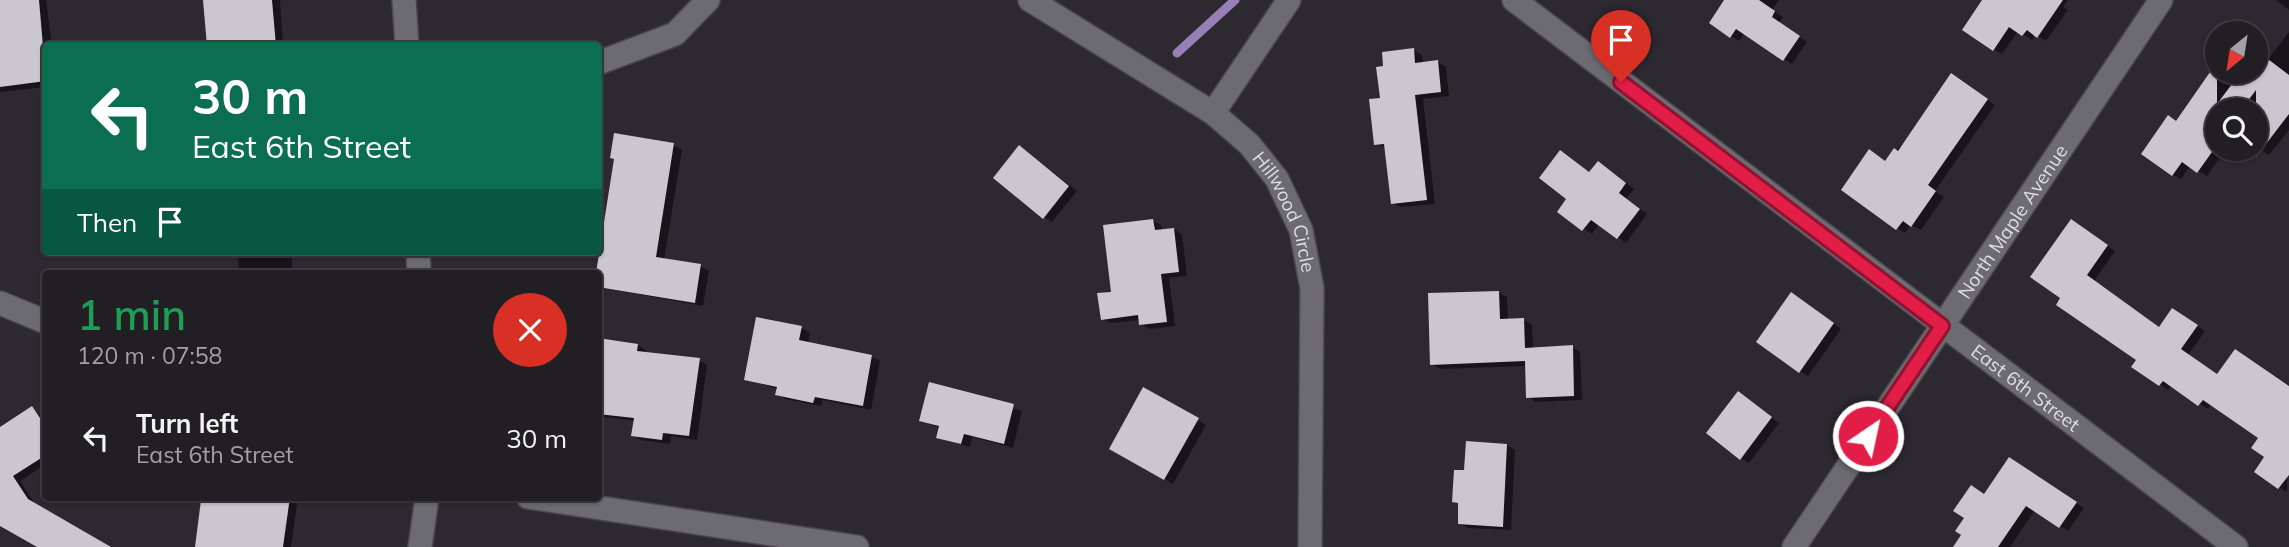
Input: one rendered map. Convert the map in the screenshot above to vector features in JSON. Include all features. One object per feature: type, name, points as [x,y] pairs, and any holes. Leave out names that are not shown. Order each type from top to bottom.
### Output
[{"type":"street","points":[[404,0],[407,42]]},
{"type":"street","points":[[602,61],[675,34],[708,0]]},
{"type":"street","name":"Hillwood Circle","points":[[1030,0],[1213,113],[1249,144],[1277,179],[1301,230],[1312,288],[1310,547]]},
{"type":"street","points":[[1213,113],[1289,0]]},
{"type":"street","name":"East 6th Street","points":[[1514,0],[2236,547]]},
{"type":"street","name":"North Maple Avenue","points":[[1794,547],[2161,0]]},
{"type":"street","points":[[0,303],[42,320]]},
{"type":"street","points":[[420,547],[426,501]]},
{"type":"street","points":[[554,501],[857,547]]},
{"type":"building","points":[[0,0],[39,0],[42,82],[0,87]]},
{"type":"building","points":[[203,0],[272,0],[276,42],[207,42]]},
{"type":"building","points":[[1724,0],[1759,0],[1775,11],[1772,17],[1800,36],[1783,61],[1736,29],[1730,38],[1709,23]]},
{"type":"building","points":[[1982,0],[2063,0],[2037,38],[2027,30],[2022,36],[2009,27],[1993,51],[1962,30]]},
{"type":"building","points":[[1414,48],[1415,63],[1438,60],[1441,92],[1415,95],[1427,200],[1391,204],[1384,144],[1374,145],[1369,99],[1380,98],[1376,67],[1383,66],[1382,52]]},
{"type":"building","points":[[2268,59],[2289,75],[2289,114],[2268,141],[2268,98],[2256,98],[2256,90],[2250,98],[2222,98],[2232,84],[2268,84]]},
{"type":"building","points":[[1951,73],[1988,99],[1928,185],[1936,191],[1911,227],[1903,221],[1896,230],[1841,190],[1869,149],[1885,161],[1894,148],[1898,151]]},
{"type":"building","points":[[2205,79],[2205,84],[2217,84],[2217,98],[2205,98],[2206,161],[2197,173],[2182,162],[2172,176],[2141,154],[2168,115],[2176,121]]},
{"type":"building","points":[[614,133],[674,143],[656,257],[701,264],[695,303],[602,288],[602,270],[596,270],[599,256],[602,256],[602,235],[614,159],[610,158]]},
{"type":"building","points":[[1019,145],[1069,186],[1043,219],[993,178]]},
{"type":"building","points":[[1560,150],[1589,172],[1598,161],[1626,183],[1619,193],[1640,209],[1617,239],[1591,220],[1582,231],[1557,212],[1566,199],[1539,178]]},
{"type":"building","points":[[1153,219],[1155,230],[1174,228],[1179,272],[1161,274],[1167,322],[1139,325],[1138,315],[1101,320],[1097,293],[1111,292],[1103,225]]},
{"type":"building","points":[[2071,219],[2108,245],[2087,275],[2159,327],[2172,308],[2198,325],[2181,349],[2217,374],[2235,349],[2289,386],[2289,475],[2278,489],[2254,472],[2264,457],[2251,448],[2258,438],[2203,400],[2198,406],[2163,381],[2159,386],[2131,367],[2136,360],[2056,305],[2060,298],[2030,277]]},
{"type":"building","points":[[1499,291],[1500,319],[1524,318],[1525,348],[1573,345],[1574,396],[1526,398],[1525,361],[1430,365],[1428,293]]},
{"type":"building","points":[[1791,292],[1834,323],[1799,373],[1756,342]]},
{"type":"building","points":[[756,317],[802,326],[799,340],[872,355],[863,406],[815,397],[813,403],[775,395],[777,387],[744,380]]},
{"type":"building","points":[[602,339],[638,344],[637,351],[700,358],[689,436],[663,433],[662,440],[631,436],[634,418],[602,414]]},
{"type":"building","points":[[929,382],[1014,404],[1004,444],[964,434],[961,444],[936,438],[939,426],[919,421]]},
{"type":"building","points":[[1143,387],[1199,418],[1164,480],[1109,449]]},
{"type":"building","points":[[1738,391],[1772,417],[1740,460],[1706,433]]},
{"type":"building","points":[[32,406],[42,421],[42,458],[13,476],[28,499],[111,547],[37,547],[0,526],[0,427]]},
{"type":"building","points":[[1466,441],[1507,444],[1503,527],[1458,524],[1458,503],[1452,502],[1454,470],[1464,470]]},
{"type":"building","points":[[2009,457],[2077,502],[2059,528],[2026,506],[1998,547],[1953,547],[1961,535],[1955,531],[1964,518],[1953,511],[1971,485],[1984,494]]},
{"type":"building","points":[[201,501],[289,501],[283,547],[195,547]]},
{"type":"waterway","points":[[1177,53],[1235,0]]},
{"type":"route","points":[[1621,82],[1942,326],[1868,436]]}]
